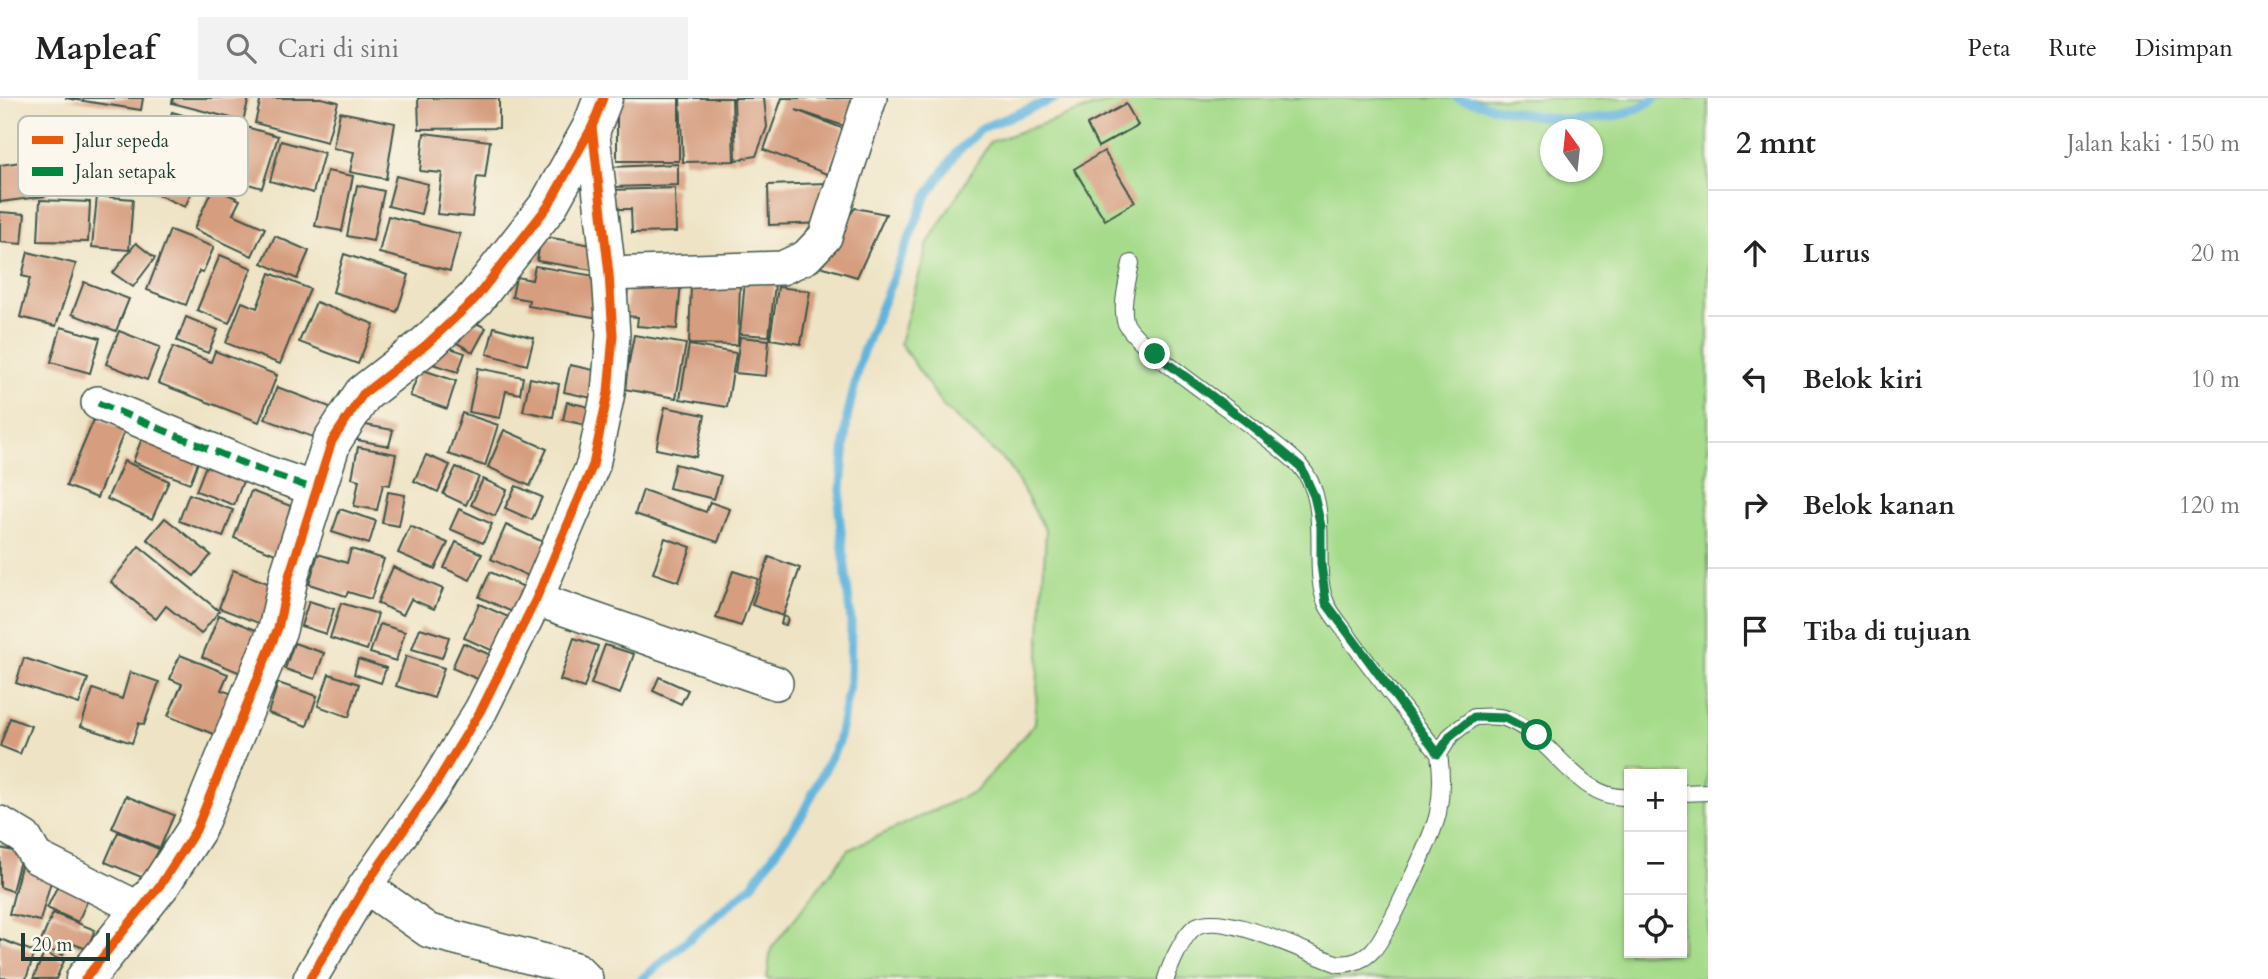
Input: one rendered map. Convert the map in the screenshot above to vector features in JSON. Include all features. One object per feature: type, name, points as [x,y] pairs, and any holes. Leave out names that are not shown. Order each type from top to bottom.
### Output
[{"type":"street","points":[[609,274],[782,268],[806,257],[825,237],[870,98]]},
{"type":"street","points":[[310,979],[365,886],[435,785],[481,710],[536,599],[593,465],[609,382],[612,335],[598,113]]},
{"type":"street","points":[[85,979],[162,884],[196,830],[278,628],[315,489],[332,441],[363,394],[426,345],[475,299],[548,206],[598,113]]},
{"type":"street","points":[[98,404],[262,471],[315,489]]},
{"type":"street","points":[[536,599],[776,683]]},
{"type":"street","points":[[0,823],[25,838],[36,857],[140,909]]},
{"type":"street","points":[[365,886],[429,931],[576,969],[586,979]]},
{"type":"lane","points":[[1131,263],[1124,308],[1126,324],[1155,354],[1247,422],[1301,467],[1314,496],[1321,526],[1321,564],[1326,603],[1438,754],[1443,778],[1438,815],[1400,902],[1373,950],[1352,964],[1339,964],[1243,927],[1208,923],[1195,927],[1189,934],[1167,979]]},
{"type":"lane","points":[[1438,754],[1451,735],[1474,717],[1505,718],[1537,735],[1586,785],[1603,794],[1624,796]]},
{"type":"lane","points":[[1687,793],[1708,792]]},
{"type":"green space","points":[[1133,98],[1708,98],[1708,979],[767,979],[771,949],[848,850],[976,791],[1035,723],[1046,531],[1009,465],[944,407],[900,343],[928,243],[990,142],[1095,106]]},
{"type":"building","points":[[65,98],[143,98],[141,110]]},
{"type":"building","points":[[173,98],[249,98],[244,116],[223,116],[172,103]]},
{"type":"building","points":[[261,98],[321,98],[338,102],[327,142],[255,123]]},
{"type":"building","points":[[418,98],[499,98],[499,128],[419,129]]},
{"type":"building","points":[[617,98],[679,98],[679,161],[617,161]]},
{"type":"building","points":[[680,98],[732,98],[734,161],[683,162]]},
{"type":"building","points":[[734,98],[764,98],[767,127],[756,156],[736,160]]},
{"type":"building","points":[[782,98],[854,98],[844,126],[796,110],[844,129],[827,174],[764,150]]},
{"type":"building","points":[[1126,104],[1138,125],[1098,147],[1087,125]]},
{"type":"building","points":[[340,112],[395,123],[386,179],[350,172],[354,152],[333,148]]},
{"type":"building","points":[[248,128],[278,136],[262,188],[248,184]]},
{"type":"building","points":[[424,133],[490,141],[485,178],[477,177],[472,217],[437,214],[442,173],[420,171]]},
{"type":"building","points":[[281,141],[324,153],[313,193],[270,181]]},
{"type":"building","points":[[1104,151],[1135,202],[1105,220],[1074,169]]},
{"type":"building","points":[[18,162],[18,196],[47,196],[0,202],[0,165]]},
{"type":"building","points":[[678,164],[678,185],[613,187],[612,167]]},
{"type":"building","points":[[327,171],[353,176],[342,231],[315,226]]},
{"type":"building","points":[[396,176],[428,184],[421,214],[388,206]]},
{"type":"building","points":[[826,183],[827,223],[769,225],[768,185]]},
{"type":"building","points":[[357,185],[384,191],[373,241],[347,236]]},
{"type":"building","points":[[675,188],[676,232],[632,233],[631,209],[611,209],[611,190]]},
{"type":"building","points":[[97,196],[133,199],[129,250],[92,247]]},
{"type":"building","points":[[160,196],[190,196],[185,207]]},
{"type":"building","points":[[209,196],[232,196],[240,200],[233,214],[265,228],[252,256],[194,229]]},
{"type":"building","points":[[40,200],[90,202],[88,242],[38,241]]},
{"type":"building","points":[[855,208],[886,214],[857,277],[813,264]]},
{"type":"building","points":[[0,212],[25,214],[22,244],[0,242]]},
{"type":"building","points":[[388,216],[460,234],[450,271],[379,253]]},
{"type":"building","points":[[170,230],[214,247],[203,272],[199,271],[186,305],[147,290]]},
{"type":"building","points":[[275,236],[309,251],[297,279],[262,263]]},
{"type":"building","points":[[541,236],[597,246],[593,270],[537,261]]},
{"type":"building","points":[[136,243],[155,258],[133,287],[113,273]]},
{"type":"building","points":[[28,252],[76,264],[56,326],[20,317],[30,278],[22,276]]},
{"type":"building","points":[[344,254],[409,275],[397,312],[333,292]]},
{"type":"building","points":[[220,255],[252,268],[229,323],[197,310]]},
{"type":"building","points":[[535,266],[595,276],[593,289],[607,293],[605,319],[528,306],[529,300],[512,297],[516,277],[532,280]]},
{"type":"building","points":[[270,273],[310,289],[280,364],[226,343],[242,302],[257,308]]},
{"type":"building","points":[[745,281],[775,284],[769,336],[740,334]]},
{"type":"building","points":[[84,282],[129,299],[116,331],[72,314]]},
{"type":"building","points":[[681,282],[677,329],[637,326],[638,317],[625,316],[628,288]]},
{"type":"building","points":[[691,283],[740,284],[738,345],[689,344]]},
{"type":"building","points":[[778,287],[810,291],[801,344],[770,339]]},
{"type":"building","points":[[316,302],[374,324],[358,364],[299,342]]},
{"type":"building","points":[[186,317],[218,330],[208,353],[177,341]]},
{"type":"building","points":[[464,317],[486,328],[473,352],[452,340]]},
{"type":"building","points":[[61,327],[100,338],[90,373],[51,362]]},
{"type":"building","points":[[494,327],[534,338],[527,365],[487,354]]},
{"type":"building","points":[[119,331],[160,347],[147,380],[106,364]]},
{"type":"building","points":[[634,335],[686,344],[676,398],[624,389]]},
{"type":"building","points":[[740,337],[769,340],[766,376],[735,373]]},
{"type":"building","points":[[435,343],[465,353],[458,372],[429,363]]},
{"type":"building","points":[[689,345],[736,353],[727,407],[680,399]]},
{"type":"building","points":[[173,347],[211,362],[215,351],[277,375],[259,422],[158,383]]},
{"type":"building","points":[[570,365],[598,371],[592,398],[564,392]]},
{"type":"building","points":[[478,368],[523,377],[520,394],[506,391],[500,418],[469,412]]},
{"type":"building","points":[[420,369],[456,381],[447,409],[410,396]]},
{"type":"building","points":[[530,378],[559,384],[553,417],[523,411]]},
{"type":"building","points":[[277,387],[330,407],[318,439],[265,419]]},
{"type":"building","points":[[567,402],[594,408],[590,426],[563,420]]},
{"type":"building","points":[[665,407],[705,415],[696,457],[656,449]]},
{"type":"building","points":[[462,413],[498,425],[485,466],[448,454]]},
{"type":"building","points":[[95,417],[125,430],[97,498],[66,486]]},
{"type":"building","points":[[360,424],[393,430],[389,446],[357,440]]},
{"type":"building","points":[[145,430],[202,452],[190,483],[133,462]]},
{"type":"building","points":[[504,430],[547,449],[530,486],[488,467]]},
{"type":"building","points":[[358,447],[396,454],[390,485],[383,484],[377,510],[354,506],[359,480],[352,478]]},
{"type":"building","points":[[426,455],[450,465],[438,492],[414,481]]},
{"type":"building","points":[[209,458],[246,473],[234,505],[196,491]]},
{"type":"building","points":[[124,461],[169,481],[152,519],[107,499]]},
{"type":"building","points":[[675,464],[721,476],[714,499],[669,488]]},
{"type":"building","points":[[456,467],[479,477],[466,505],[443,494]]},
{"type":"building","points":[[483,479],[507,490],[495,516],[471,505]]},
{"type":"building","points":[[516,486],[542,497],[532,520],[505,508]]},
{"type":"building","points":[[643,490],[706,512],[710,502],[730,509],[718,542],[635,514]]},
{"type":"building","points":[[251,491],[296,508],[278,555],[234,538]]},
{"type":"building","points":[[388,492],[405,495],[399,526],[382,523]]},
{"type":"building","points":[[189,494],[233,510],[223,537],[179,521]]},
{"type":"building","points":[[340,509],[376,521],[369,544],[332,532]]},
{"type":"building","points":[[459,509],[492,524],[483,543],[450,529]]},
{"type":"building","points":[[165,518],[211,555],[194,576],[147,539]]},
{"type":"building","points":[[506,525],[550,545],[535,579],[491,559]]},
{"type":"building","points":[[410,526],[448,543],[435,569],[398,553]]},
{"type":"building","points":[[665,538],[691,547],[679,582],[653,573]]},
{"type":"building","points":[[456,542],[482,554],[470,580],[444,568]]},
{"type":"building","points":[[139,546],[219,611],[201,634],[166,606],[156,619],[111,582]]},
{"type":"building","points":[[351,549],[384,559],[371,599],[348,592],[346,596],[309,584],[318,554],[347,563]]},
{"type":"building","points":[[769,557],[800,568],[783,616],[752,605]]},
{"type":"building","points":[[393,567],[443,589],[434,609],[411,599],[403,615],[377,603]]},
{"type":"building","points":[[233,570],[278,587],[264,625],[219,608]]},
{"type":"building","points":[[733,571],[758,579],[741,626],[716,618]]},
{"type":"building","points":[[490,572],[531,590],[519,615],[479,597]]},
{"type":"building","points":[[309,601],[334,609],[326,634],[301,626]]},
{"type":"building","points":[[341,603],[378,614],[367,650],[330,638]]},
{"type":"building","points":[[479,604],[513,619],[498,653],[464,638]]},
{"type":"building","points":[[219,615],[261,632],[243,674],[202,657]]},
{"type":"building","points":[[783,616],[788,618],[786,625],[781,624]]},
{"type":"building","points":[[380,624],[405,632],[396,661],[370,653]]},
{"type":"building","points":[[420,628],[449,637],[442,658],[412,649]]},
{"type":"building","points":[[574,638],[598,646],[584,688],[560,680]]},
{"type":"building","points":[[294,643],[324,653],[315,679],[285,669]]},
{"type":"building","points":[[463,643],[493,656],[482,681],[452,668]]},
{"type":"building","points":[[605,645],[634,654],[620,694],[591,684]]},
{"type":"building","points":[[180,655],[228,674],[221,690],[233,694],[216,735],[168,716],[182,684],[170,679]]},
{"type":"building","points":[[406,656],[444,668],[434,698],[396,686]]},
{"type":"building","points":[[24,658],[88,679],[79,704],[16,683]]},
{"type":"building","points":[[358,659],[386,668],[381,683],[354,674]]},
{"type":"building","points":[[130,672],[159,682],[144,725],[139,723],[132,743],[81,726],[93,689],[122,699]]},
{"type":"building","points":[[329,674],[359,684],[349,717],[318,706]]},
{"type":"building","points":[[659,677],[688,690],[681,704],[653,691]]},
{"type":"building","points":[[278,683],[317,696],[307,726],[268,713]]},
{"type":"building","points":[[10,718],[31,726],[20,754],[0,746]]},
{"type":"building","points":[[126,796],[174,815],[160,848],[112,828]]},
{"type":"building","points":[[118,832],[159,849],[146,879],[105,862]]},
{"type":"building","points":[[0,848],[22,853],[12,891],[0,887]]},
{"type":"building","points":[[21,866],[53,874],[40,921],[9,914]]},
{"type":"building","points":[[63,874],[93,888],[78,922],[47,908]]},
{"type":"building","points":[[53,913],[95,930],[87,949],[68,942],[63,955],[39,946]]},
{"type":"building","points":[[0,939],[35,952],[26,979],[0,978]]},
{"type":"building","points":[[44,953],[64,961],[56,979],[33,979]]},
{"type":"waterway","points":[[642,979],[752,885],[802,815],[838,743],[850,681],[851,621],[839,512],[847,418],[862,354],[926,197],[956,153],[982,128],[1056,98]]},
{"type":"waterway","points":[[1457,98],[1532,115],[1584,120],[1633,110],[1655,98]]},
{"type":"marked path","points":[[98,403],[262,471],[315,489]]},
{"type":"cycle path","points":[[85,979],[161,884],[196,830],[278,628],[289,576],[332,441],[363,394],[426,345],[475,299],[548,206],[592,127],[603,98]]},
{"type":"cycle path","points":[[310,979],[365,886],[435,785],[481,710],[536,599],[593,465],[608,393],[613,335],[609,274],[592,127]]},
{"type":"route","points":[[1155,354],[1247,422],[1301,467],[1314,496],[1321,526],[1321,564],[1326,603],[1363,657],[1438,754],[1451,735],[1474,717],[1505,718],[1537,735]]}]
